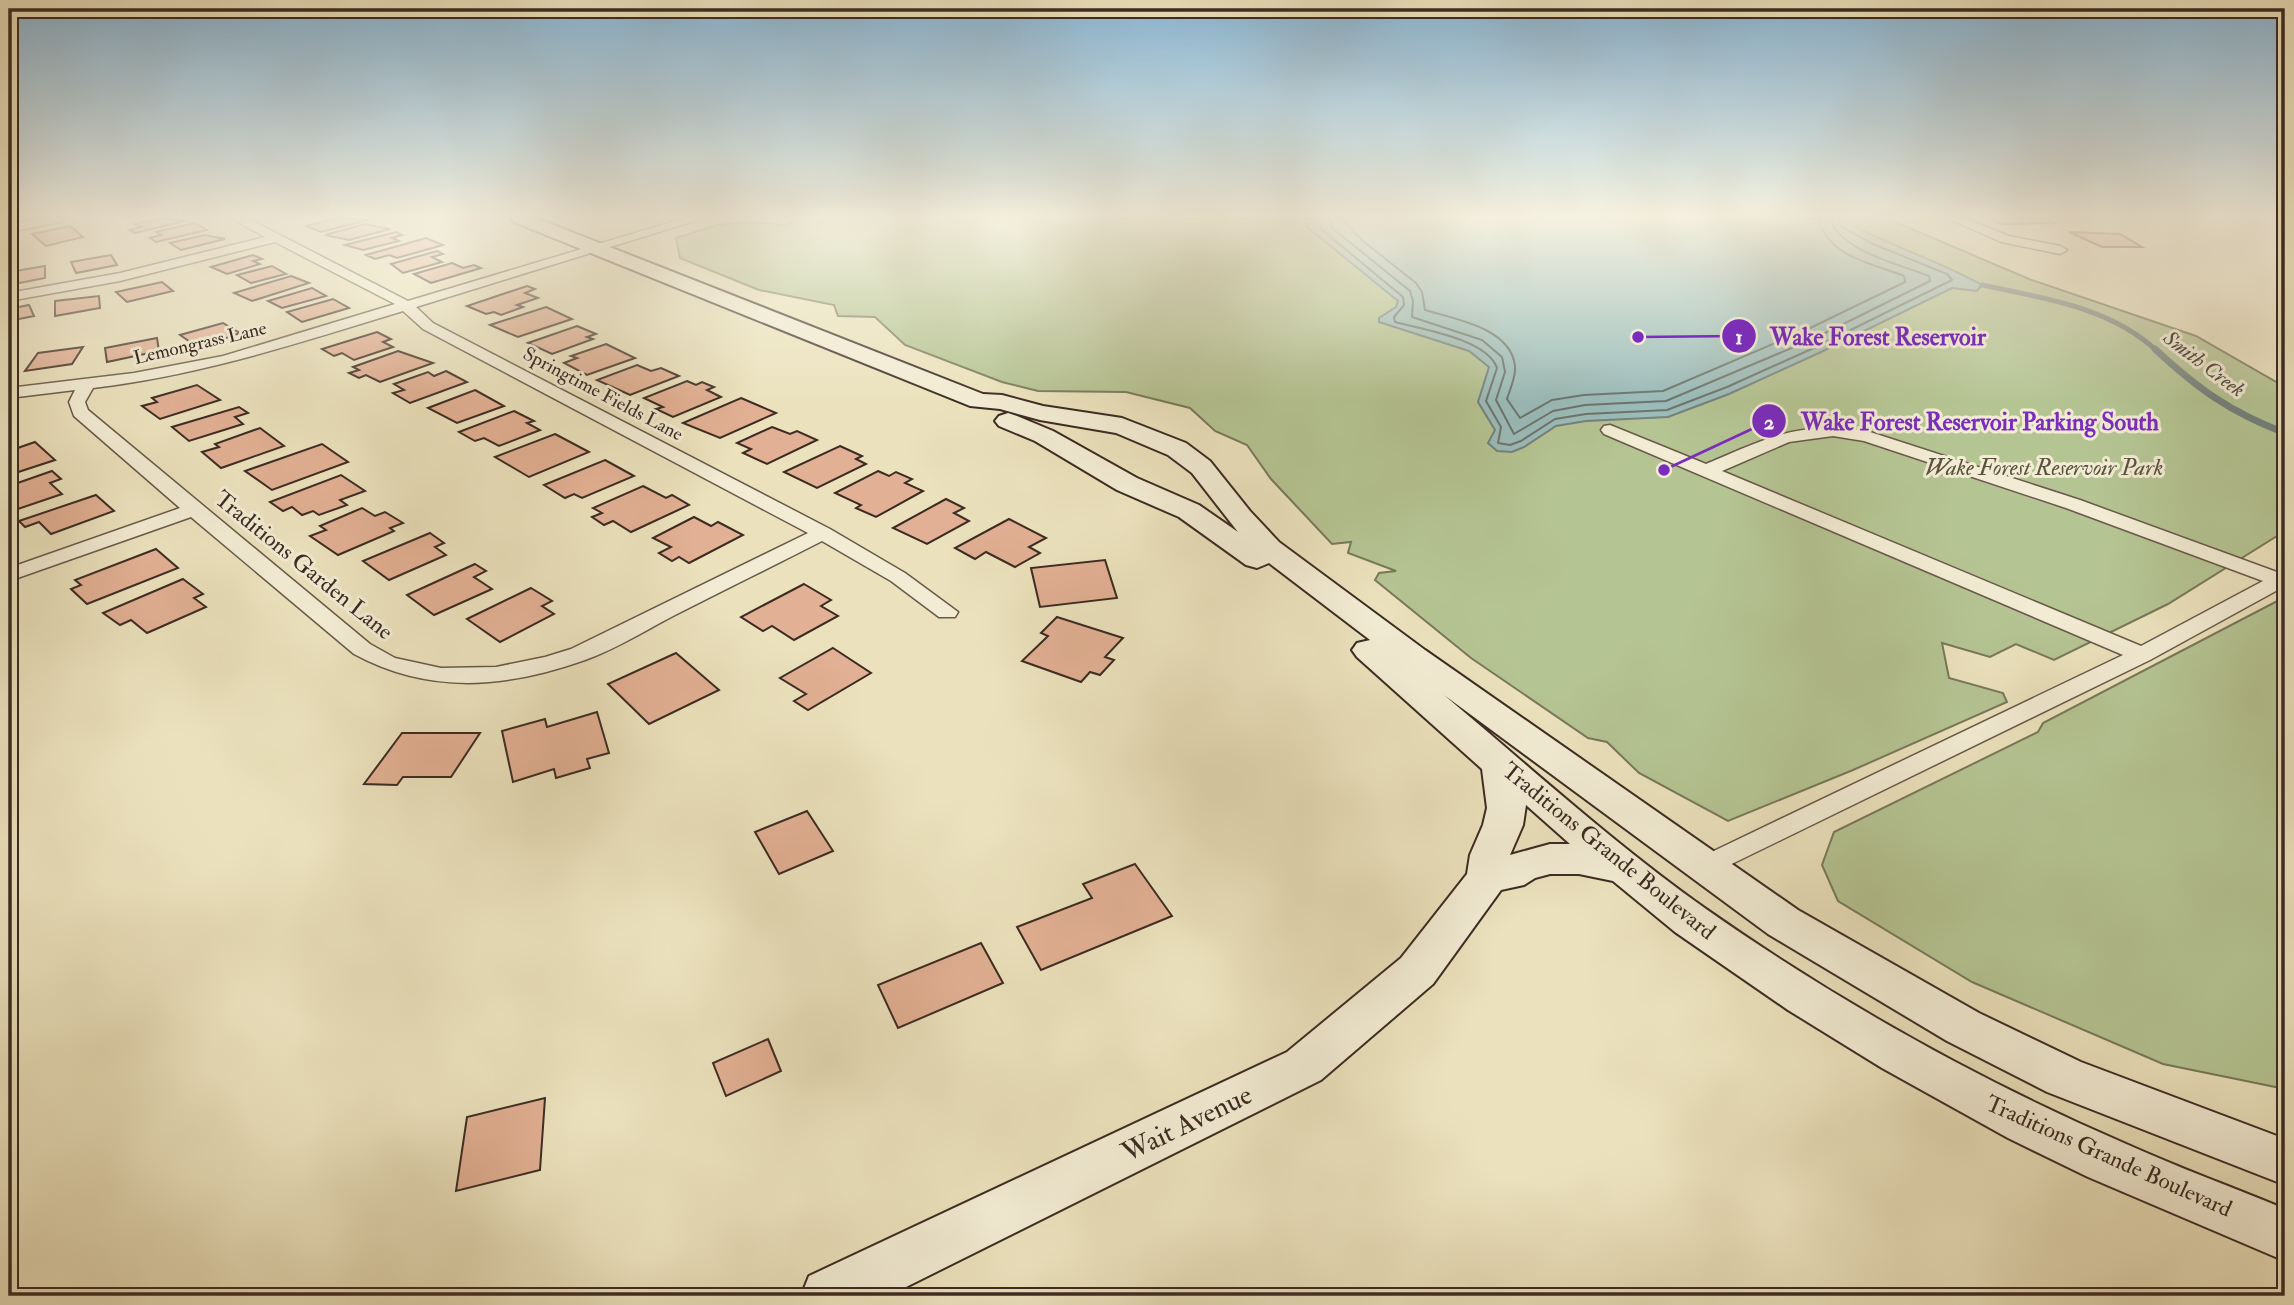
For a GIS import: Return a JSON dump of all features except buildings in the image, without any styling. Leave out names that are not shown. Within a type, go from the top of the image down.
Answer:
[{"type":"main road","name":"Traditions Grande Boulevard","points":[[673,279],[979,401],[1002,402],[1040,413],[1122,426],[1160,440],[1201,467],[1240,517],[1269,548],[1413,657],[1783,922],[2009,1051],[2108,1096],[2285,1162]]},
{"type":"main road","name":"Traditions Grande Boulevard","points":[[979,401],[984,411],[1044,436],[1094,466],[1211,524],[1355,638],[1623,868],[1744,958],[1899,1054],[2026,1122],[2106,1160],[2285,1235]]},
{"type":"main road","points":[[1094,466],[1113,452],[1160,440]]},
{"type":"main road","points":[[1498,761],[1506,789],[1506,812],[1499,834],[1486,857],[1488,877],[1510,874],[1522,866],[1550,859],[1579,859],[1623,868]]},
{"type":"main road","name":"Wait Avenue","points":[[830,1296],[1304,1066],[1417,971],[1488,877]]},
{"type":"street","points":[[9,297],[109,279]]},
{"type":"street","name":"Springtime Fields Lane","points":[[354,279],[405,306],[428,326],[823,533],[898,577],[947,612]]},
{"type":"street","name":"Lemongrass Lane","points":[[9,393],[172,372],[226,360],[494,279]]},
{"type":"street","name":"Traditions Garden Lane","points":[[86,385],[77,402],[80,411],[193,510],[362,649],[396,667],[443,676],[517,671],[579,654],[823,533]]},
{"type":"street","points":[[1610,429],[2143,655]]},
{"type":"street","points":[[1705,867],[2143,655],[2280,580],[2073,504],[1867,436],[1833,431],[1785,438],[1706,471]]},
{"type":"street","points":[[9,575],[193,510]]},
{"type":"green space","name":"Wake Forest Reservoir Park","points":[[732,279],[2029,279],[2196,336],[2285,387],[2285,531],[2168,604],[2054,660],[2016,644],[1990,657],[1942,643],[1949,678],[2003,693],[2007,702],[1853,770],[1728,821],[1639,773],[1607,742],[1588,738],[1471,658],[1375,580],[1379,573],[1396,571],[1348,553],[1351,542],[1332,544],[1271,479],[1247,445],[1215,431],[1190,408],[1126,392],[1038,391],[1002,382],[905,345],[875,317],[838,316],[834,305],[759,290]]},
{"type":"green space","points":[[2285,597],[2285,1089],[2163,1064],[1972,982],[1838,901],[1822,865],[1834,832],[2038,732],[2043,723]]},
{"type":"water","points":[[1371,279],[1970,279],[1982,285],[1977,291],[1952,288],[1729,394],[1668,417],[1586,421],[1556,426],[1512,452],[1497,451],[1488,443],[1495,430],[1478,402],[1489,367],[1469,351],[1379,322],[1379,318],[1396,307],[1398,301]]},
{"type":"waterway","name":"Smith Creek","points":[[1982,285],[2052,300],[2097,314],[2138,336],[2157,351]]},
{"type":"waterway","name":"Smith Creek","points":[[2155,349],[2186,376],[2231,408],[2285,433]]},
{"type":"place","name":"Wake Forest Reservoir","points":[[1638,337]]},
{"type":"place","name":"Wake Forest Reservoir Parking South","points":[[1664,470]]}]
